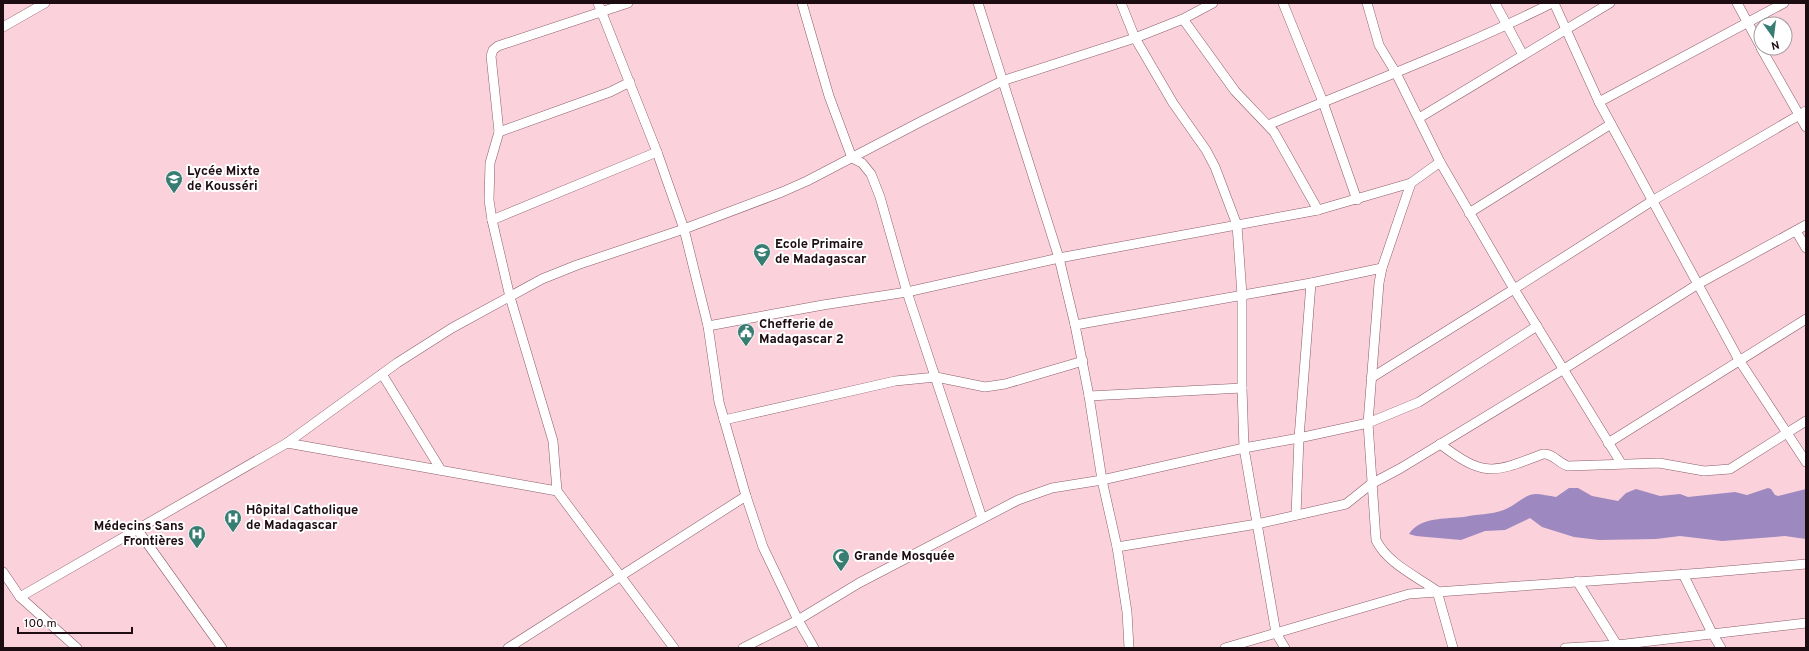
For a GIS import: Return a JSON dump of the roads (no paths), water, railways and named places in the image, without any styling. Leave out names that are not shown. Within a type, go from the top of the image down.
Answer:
[{"type":"street","points":[[3,27],[36,6],[45,3]]},
{"type":"street","points":[[628,3],[601,7],[498,46],[493,50],[490,56],[499,132],[490,163],[489,200],[492,220],[510,297],[553,441],[557,491],[674,648]]},
{"type":"street","points":[[802,3],[829,96],[852,158],[862,163],[871,174],[880,197],[907,292],[982,518]]},
{"type":"street","points":[[978,3],[1059,258],[1075,325],[1083,361],[1102,480],[1117,547],[1127,612],[1129,648]]},
{"type":"street","points":[[1121,3],[1135,38],[1173,103],[1206,150],[1215,167],[1238,225],[1242,295],[1242,388],[1244,448],[1276,633],[1285,648]]},
{"type":"street","points":[[20,597],[287,443],[382,374],[452,328],[542,279],[577,265],[684,229],[782,192],[807,181],[1002,81],[1135,38],[1183,19],[1213,3]]},
{"type":"street","points":[[1283,3],[1323,102],[1357,200]]},
{"type":"street","points":[[1367,3],[1378,45],[1396,73],[1440,162],[1514,289],[1621,463]]},
{"type":"street","points":[[1495,3],[1523,55]]},
{"type":"street","points":[[1268,125],[1396,73],[1508,25],[1553,3],[1599,102],[1739,360],[1788,432],[1806,462]]},
{"type":"street","points":[[1419,118],[1610,3]]},
{"type":"street","points":[[1737,3],[1753,33]]},
{"type":"street","points":[[1599,102],[1784,3]]},
{"type":"street","points":[[601,7],[657,152],[684,229],[708,326],[719,402],[746,496],[763,548],[798,620],[814,648]]},
{"type":"street","points":[[1183,19],[1235,91],[1274,132],[1318,210]]},
{"type":"street","points":[[1766,56],[1802,113],[1806,127]]},
{"type":"street","points":[[499,132],[610,92],[630,82]]},
{"type":"street","points":[[1371,378],[1514,289],[1652,200],[1802,113]]},
{"type":"street","points":[[1469,213],[1611,124]]},
{"type":"street","points":[[492,220],[657,152]]},
{"type":"street","points":[[708,326],[907,292],[1059,258],[1318,210],[1357,200],[1411,183],[1440,162]]},
{"type":"street","points":[[1411,183],[1382,268],[1379,282],[1368,423],[1376,540],[1392,560],[1437,591],[1453,648]]},
{"type":"street","points":[[1117,547],[1257,524],[1346,504],[1371,484],[1564,369],[1698,284],[1806,225]]},
{"type":"street","points":[[1796,231],[1806,248]]},
{"type":"street","points":[[1075,325],[1311,283],[1382,268]]},
{"type":"street","points":[[1296,515],[1299,438],[1311,283]]},
{"type":"street","points":[[1608,442],[1806,319]]},
{"type":"street","points":[[743,648],[798,620],[859,583],[1018,500],[1052,488],[1102,480],[1244,448],[1368,423],[1419,402],[1537,326]]},
{"type":"street","points":[[724,420],[895,381],[936,377],[985,387],[1005,384],[1083,361]]},
{"type":"street","points":[[382,374],[441,470]]},
{"type":"street","points":[[1089,396],[1242,388]]},
{"type":"street","points":[[1440,444],[1460,459],[1488,470],[1498,470],[1548,453],[1562,464],[1568,466],[1621,463],[1659,463],[1704,471],[1730,469],[1806,421]]},
{"type":"street","points":[[287,443],[557,491]]},
{"type":"street","points":[[508,648],[746,496]]},
{"type":"street","points":[[137,529],[222,648]]},
{"type":"street","points":[[1225,648],[1409,594],[1806,564]]},
{"type":"street","points":[[3,572],[20,597],[77,648]]},
{"type":"street","points":[[1683,574],[1721,648]]},
{"type":"street","points":[[1577,581],[1617,645]]},
{"type":"street","points":[[1565,648],[1617,645],[1806,623]]},
{"type":"place","name":"Lycée Mixte de Kousséri","points":[[174,194]]},
{"type":"place","name":"Ecole Primaire de Madagascar","points":[[762,267]]},
{"type":"place","name":"Chefferie de Madagascar 2","points":[[746,347]]},
{"type":"place","name":"Hôpital Catholique de Madagascar","points":[[233,533]]},
{"type":"place","name":"Médecins Sans Frontières","points":[[197,549]]},
{"type":"place","name":"Grande Mosquée","points":[[841,572]]}]
